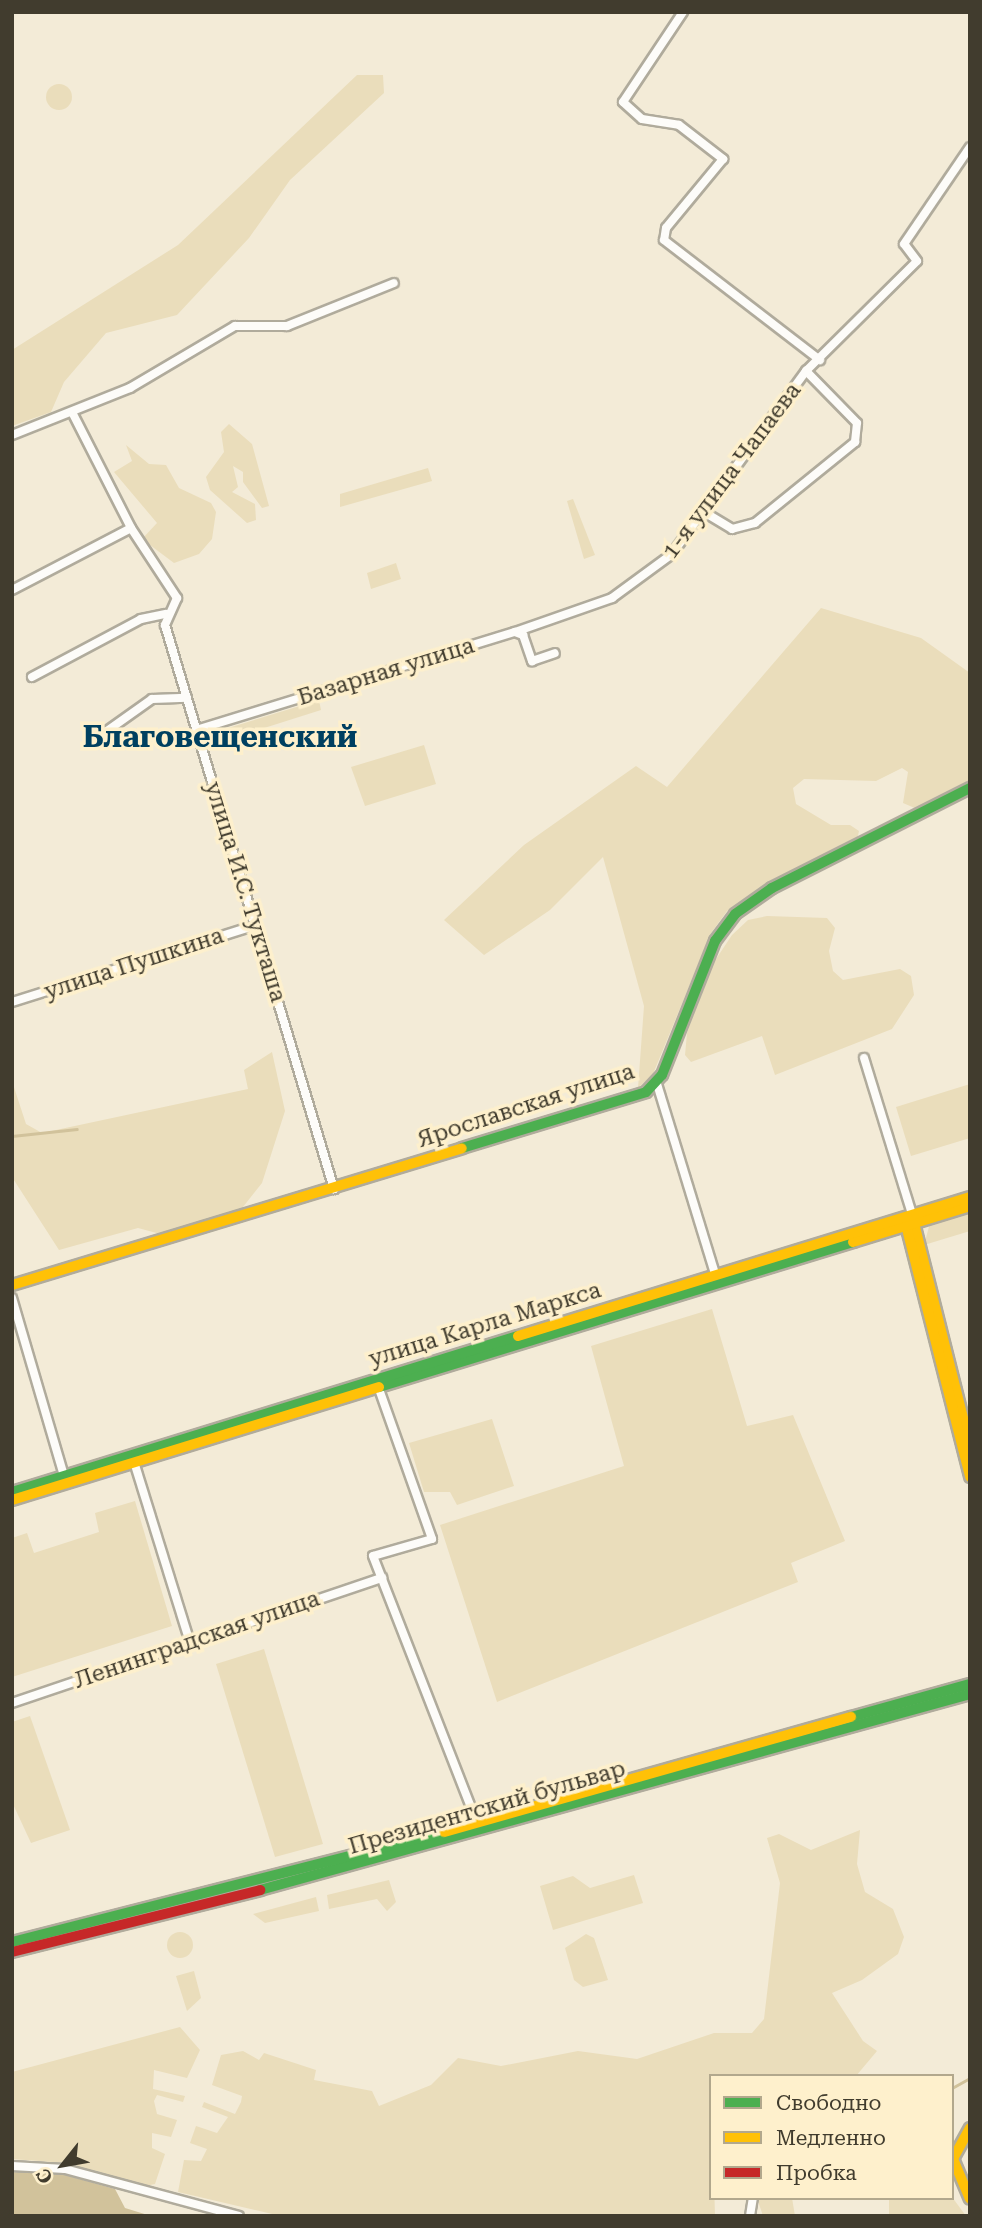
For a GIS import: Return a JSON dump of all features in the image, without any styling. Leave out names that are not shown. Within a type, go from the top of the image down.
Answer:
[{"type":"main road","name":"Ярославская улица","points":[[12,1285],[636,1097],[657,1084],[715,941],[735,914],[772,888],[970,788]]},
{"type":"main road","name":"улица Карла Маркса","points":[[911,1220],[970,1197]]},
{"type":"main road","name":"улица Карла Маркса","points":[[12,1500],[135,1465],[377,1385],[717,1279],[911,1220],[970,1206]]},
{"type":"main road","points":[[911,1220],[970,1446]]},
{"type":"main road","points":[[911,1220],[970,1477]]},
{"type":"main road","name":"улица Карла Маркса","points":[[12,1492],[377,1385]]},
{"type":"main road","name":"Президентский бульвар","points":[[522,1815],[970,1684]]},
{"type":"main road","name":"Президентский бульвар","points":[[13,1947],[385,1854],[970,1694]]},
{"type":"main road","points":[[954,2157],[970,2128]]},
{"type":"main road","points":[[954,2161],[970,2199]]},
{"type":"street","points":[[683,12],[622,103],[642,119],[679,125],[723,159],[666,228],[664,240],[820,360]]},
{"type":"street","name":"1-я улица Чапаева","points":[[495,638],[631,587],[667,560],[807,371],[917,261],[904,244],[970,147]]},
{"type":"street","points":[[12,435],[73,414],[245,323],[287,326],[394,283]]},
{"type":"street","points":[[704,512],[732,529],[755,523],[855,442],[857,424],[807,371]]},
{"type":"street","points":[[32,677],[141,619],[165,614],[177,598],[131,528],[73,414]]},
{"type":"street","points":[[12,590],[131,528]]},
{"type":"street","name":"улица И.С. Тукташа","points":[[165,614],[196,730],[334,1189]]},
{"type":"street","points":[[515,632],[523,635],[532,661],[555,653]]},
{"type":"street","name":"Базарная улица","points":[[196,730],[495,638]]},
{"type":"street","points":[[90,743],[152,699],[187,698]]},
{"type":"street","name":"улица Пушкина","points":[[12,1002],[256,925]]},
{"type":"street","points":[[864,1058],[911,1220]]},
{"type":"street","points":[[657,1084],[717,1279]]},
{"type":"street","points":[[12,1298],[64,1476]]},
{"type":"street","points":[[377,1385],[432,1539],[373,1556],[478,1827]]},
{"type":"street","points":[[135,1465],[189,1639]]},
{"type":"street","name":"Ленинградская улица","points":[[12,1703],[189,1639],[382,1578]]},
{"type":"street","points":[[12,2166],[65,2169],[239,2216]]},
{"type":"shaded area","points":[[357,75],[383,75],[384,93],[290,180],[249,238],[177,315],[106,333],[64,382],[51,412],[12,426],[12,350],[178,245]]},
{"type":"shaded area","points":[[59,84],[68,88],[72,97],[68,106],[59,110],[50,106],[46,97],[50,88]]},
{"type":"shaded area","points":[[229,424],[252,444],[269,506],[262,508],[243,482],[243,472],[233,466],[238,487],[232,492],[255,504],[256,520],[247,523],[210,490],[206,477],[224,452],[221,432]]},
{"type":"shaded area","points":[[126,445],[149,464],[166,465],[179,488],[211,503],[216,512],[212,539],[199,554],[174,563],[142,539],[157,523],[114,472],[132,461]]},
{"type":"shaded area","points":[[428,468],[432,481],[340,507],[340,494]]},
{"type":"shaded area","points":[[573,499],[595,555],[584,559],[567,501]]},
{"type":"shaded area","points":[[396,563],[401,579],[371,589],[367,573]]},
{"type":"shaded area","points":[[821,608],[921,638],[970,673],[970,781],[917,809],[903,803],[908,772],[902,768],[876,781],[804,779],[793,788],[796,804],[831,825],[850,825],[859,831],[857,840],[727,911],[711,933],[653,1074],[638,1088],[644,1006],[603,857],[550,910],[484,955],[444,920],[524,845],[636,766],[667,787]]},
{"type":"shaded area","points":[[319,700],[321,710],[217,743],[212,738],[215,732]]},
{"type":"shaded area","points":[[424,745],[436,784],[365,806],[351,767]]},
{"type":"shaded area","points":[[767,916],[827,918],[835,928],[829,951],[833,971],[843,980],[900,969],[911,976],[914,995],[892,1029],[775,1075],[762,1036],[691,1062],[685,1055],[687,1033],[710,968],[732,935],[748,920]]},
{"type":"shaded area","points":[[272,1052],[285,1111],[262,1183],[239,1212],[164,1235],[138,1228],[59,1250],[12,1177],[12,1081],[26,1124],[42,1133],[248,1089],[244,1070]]},
{"type":"shaded area","points":[[970,1084],[970,1138],[911,1156],[896,1107]]},
{"type":"shaded area","points":[[970,1211],[970,1231],[924,1245],[930,1223]]},
{"type":"shaded area","points":[[712,1309],[747,1426],[793,1415],[845,1541],[791,1563],[798,1582],[497,1702],[440,1525],[624,1466],[591,1346]]},
{"type":"shaded area","points":[[492,1419],[514,1486],[457,1505],[450,1492],[424,1492],[409,1443]]},
{"type":"shaded area","points":[[135,1501],[172,1626],[12,1677],[12,1538],[27,1533],[34,1553],[99,1532],[95,1513]]},
{"type":"shaded area","points":[[264,1649],[323,1844],[275,1857],[216,1664]]},
{"type":"shaded area","points":[[30,1716],[70,1830],[31,1843],[12,1802],[12,1722]]},
{"type":"shaded area","points":[[860,1830],[857,1864],[865,1892],[893,1909],[904,1937],[898,1954],[862,1980],[832,1993],[863,2041],[877,2051],[858,2074],[709,2074],[709,2200],[715,2200],[715,2216],[281,2216],[178,2192],[184,2160],[201,2161],[207,2149],[190,2143],[196,2126],[217,2133],[228,2117],[202,2107],[204,2102],[235,2114],[241,2102],[242,2096],[212,2085],[221,2055],[243,2051],[259,2060],[264,2053],[316,2070],[314,2080],[372,2091],[379,2106],[431,2085],[458,2058],[501,2066],[578,2051],[637,2059],[714,2033],[752,2033],[764,2019],[780,1883],[767,1838],[779,1834],[811,1850]]},
{"type":"shaded area","points":[[634,1875],[643,1903],[553,1930],[540,1886],[573,1876],[590,1888]]},
{"type":"shaded area","points":[[389,1880],[396,1902],[387,1911],[377,1899],[329,1909],[327,1895]]},
{"type":"shaded area","points":[[316,1897],[319,1911],[265,1923],[253,1914]]},
{"type":"shaded area","points":[[180,1932],[189,1936],[193,1945],[189,1954],[180,1958],[171,1954],[167,1945],[171,1936]]},
{"type":"shaded area","points":[[586,1934],[594,1938],[608,1980],[583,1987],[574,1980],[565,1948]]},
{"type":"shaded area","points":[[194,1971],[201,1998],[187,2011],[176,1976]]},
{"type":"shaded area","points":[[180,2027],[200,2050],[187,2078],[154,2070],[153,2089],[185,2096],[183,2102],[157,2095],[154,2101],[157,2114],[177,2120],[171,2137],[152,2133],[152,2148],[165,2154],[155,2184],[145,2186],[66,2163],[12,2159],[12,2072]]},
{"type":"shaded area","points":[[12,2172],[65,2175],[115,2189],[125,2208],[151,2216],[12,2216]]},
{"type":"shaded area","points":[[758,2200],[792,2200],[795,2216],[763,2216]]},
{"type":"shaded area","points":[[889,2200],[954,2200],[966,2216],[889,2216]]},
{"type":"waterway","points":[[12,1136],[77,1129]]},
{"type":"waterway","points":[[954,2087],[970,2078]]},
{"type":"traffic: fast","points":[[462,1148],[646,1092],[662,1075],[715,941],[735,914],[772,888],[970,788]]},
{"type":"traffic: fast","points":[[379,1387],[853,1242]]},
{"type":"traffic: fast","points":[[12,1492],[518,1336]]},
{"type":"traffic: fast","points":[[851,1717],[970,1684]]},
{"type":"traffic: fast","points":[[260,1890],[970,1694]]},
{"type":"traffic: fast","points":[[12,1942],[444,1832]]},
{"type":"traffic: slow","points":[[12,1285],[462,1148]]},
{"type":"traffic: slow","points":[[518,1336],[970,1197]]},
{"type":"traffic: slow","points":[[853,1242],[970,1206]]},
{"type":"traffic: slow","points":[[914,1223],[970,1446]]},
{"type":"traffic: slow","points":[[906,1225],[970,1477]]},
{"type":"traffic: slow","points":[[12,1500],[379,1387]]},
{"type":"traffic: slow","points":[[444,1832],[851,1717]]},
{"type":"traffic: slow","points":[[954,2157],[970,2128]]},
{"type":"traffic: slow","points":[[954,2161],[970,2199]]},
{"type":"traffic: jam","points":[[12,1952],[260,1890]]},
{"type":"district","name":"Благовещенский","points":[[220,737]]}]
